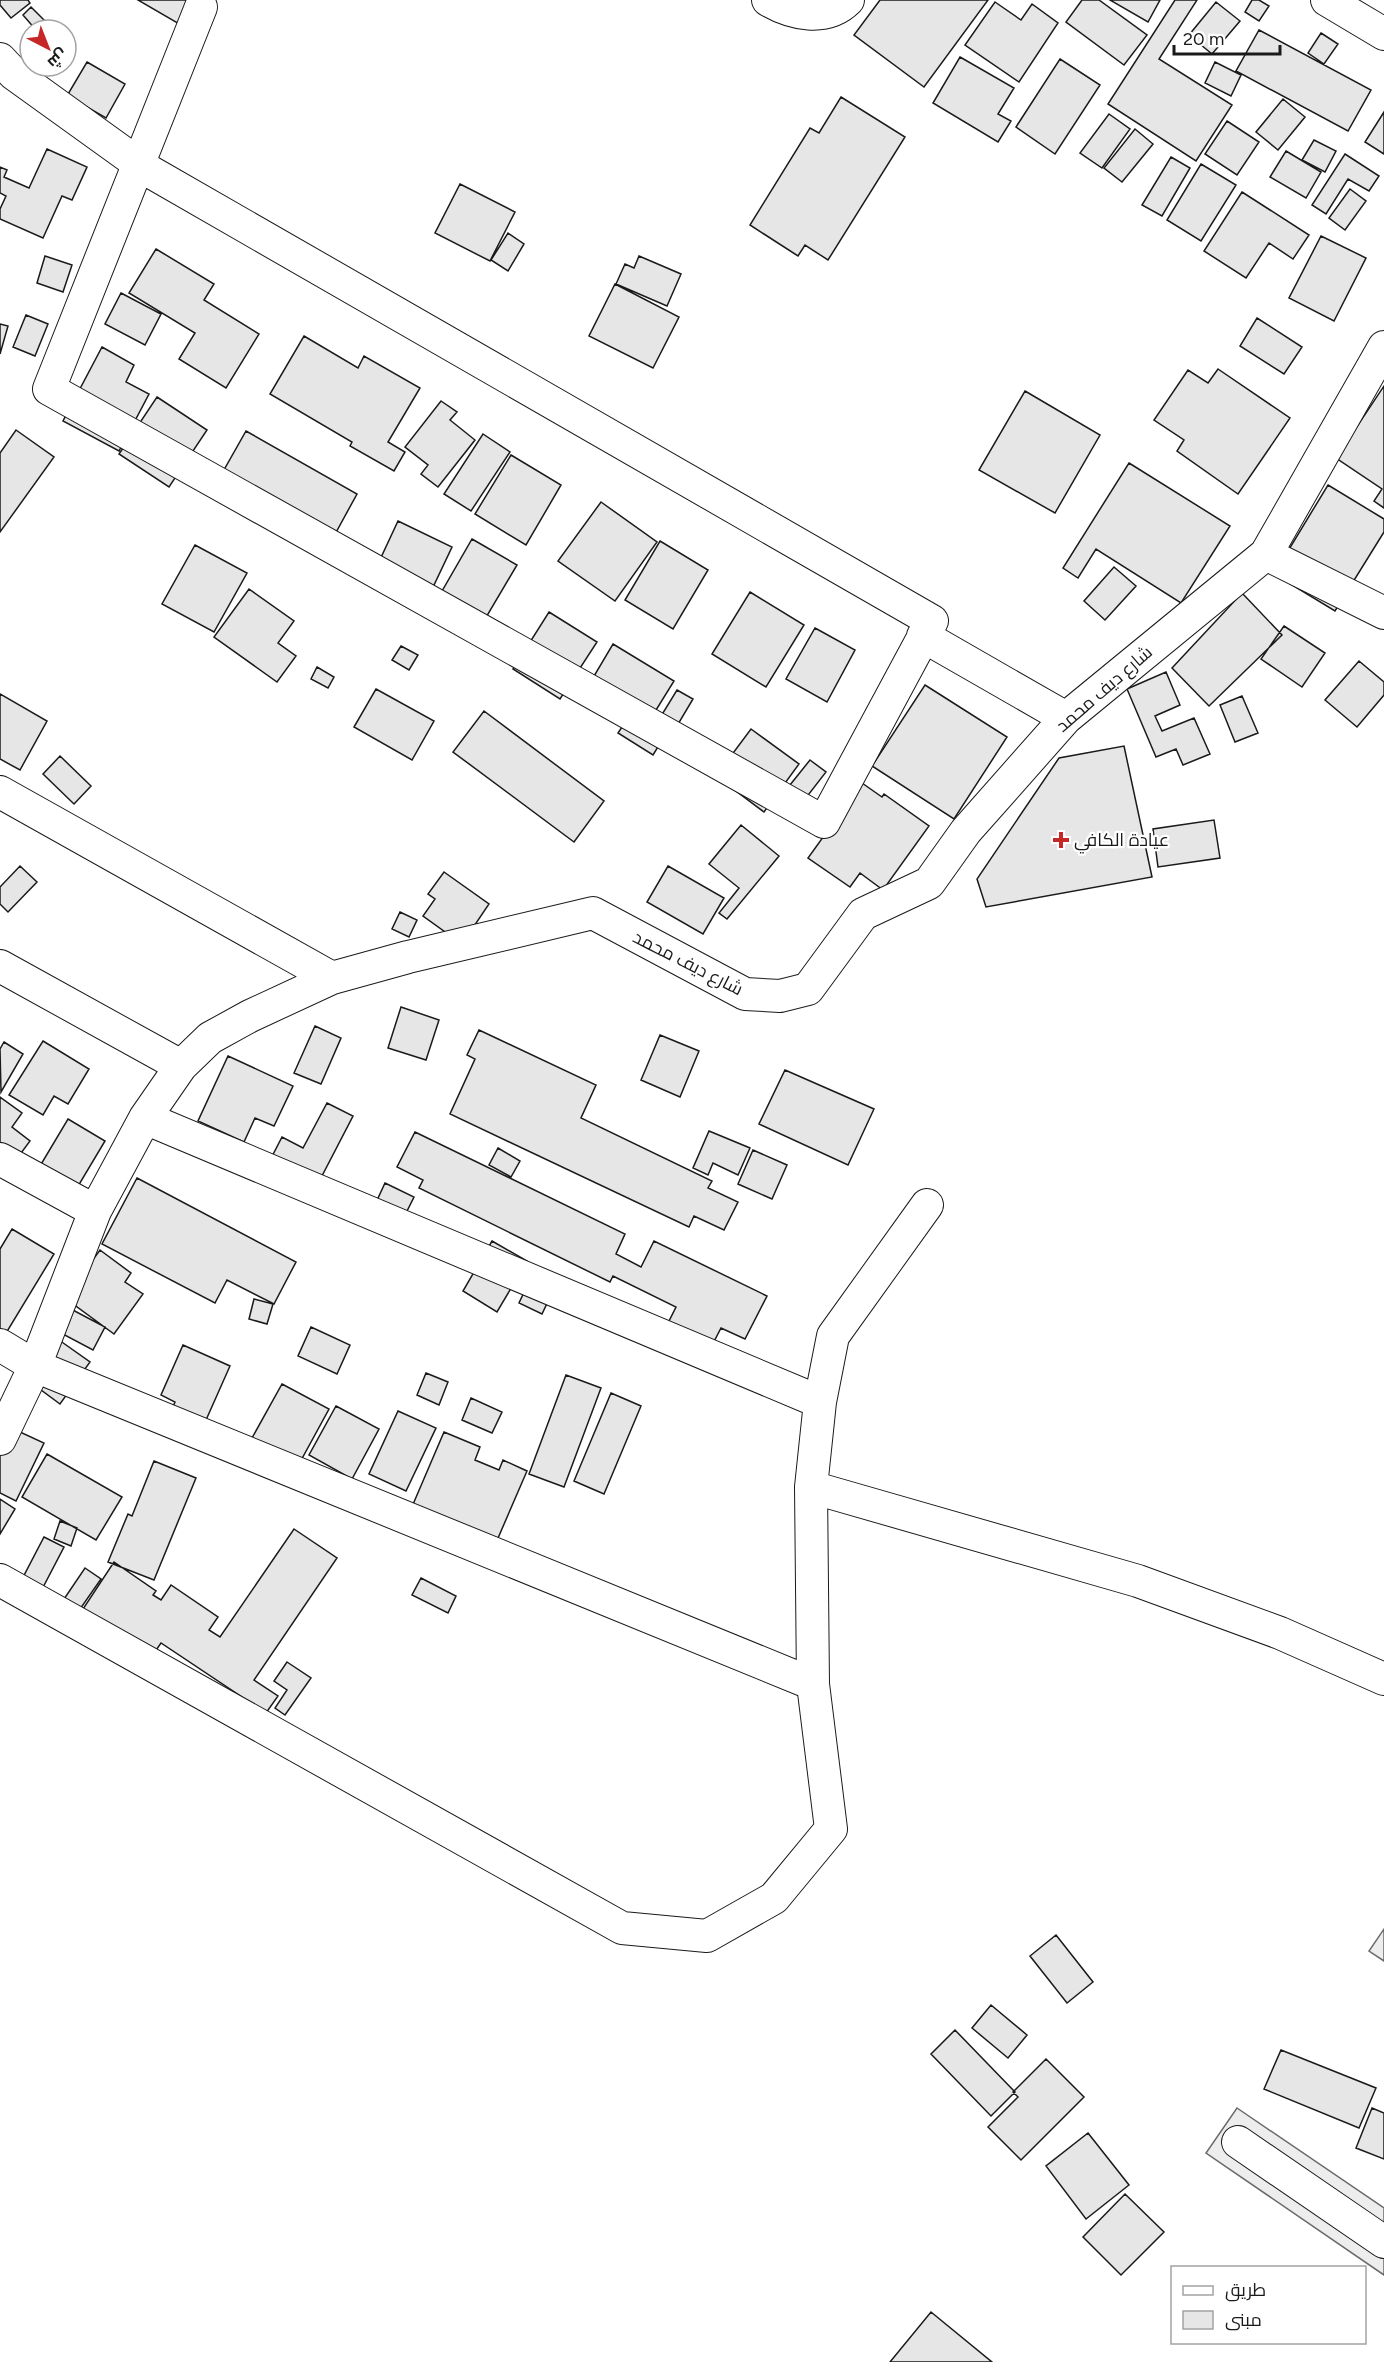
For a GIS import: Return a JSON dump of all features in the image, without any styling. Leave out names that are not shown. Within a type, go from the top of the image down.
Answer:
[{"type":"street","points":[[768,0],[784,10],[813,15],[839,9],[848,0]]},
{"type":"street","points":[[1327,0],[1384,34]]},
{"type":"street","points":[[0,59],[14,74],[139,164],[932,621],[824,822],[50,389],[139,164],[201,7]]},
{"type":"street","points":[[1384,347],[1266,554],[1384,613]]},
{"type":"street","name":"شارع ديف محمد","points":[[0,1439],[35,1366],[95,1211],[145,1118],[181,1066],[210,1038],[250,1016],[332,978],[408,957],[593,913],[745,994],[780,996],[808,989],[863,914],[929,883],[966,831],[1066,718],[1266,554]]},
{"type":"street","points":[[923,636],[1066,718]]},
{"type":"street","points":[[0,792],[332,978]]},
{"type":"street","points":[[0,966],[181,1066]]},
{"type":"street","points":[[145,1118],[820,1402]]},
{"type":"street","points":[[0,1159],[95,1211]]},
{"type":"street","points":[[0,1580],[622,1928],[706,1936],[774,1898],[831,1828],[813,1684],[811,1487],[820,1402],[833,1336],[927,1205]]},
{"type":"street","points":[[0,1345],[35,1366],[813,1684]]},
{"type":"street","points":[[811,1487],[933,1520],[1138,1581],[1280,1633],[1384,1679]]},
{"type":"street","points":[[1238,2142],[1384,2242]]},
{"type":"shaded area","points":[[1384,1929],[1384,1961],[1369,1951]]},
{"type":"shaded area","points":[[1237,2108],[1384,2208],[1384,2275],[1206,2153]]},
{"type":"building","points":[[0,0],[28,0],[30,3],[11,18],[0,5]]},
{"type":"building","points":[[138,0],[197,0],[186,28]]},
{"type":"building","points":[[880,0],[988,0],[924,87],[854,35]]},
{"type":"building","points":[[1082,0],[1099,0],[1147,35],[1124,65],[1066,22]]},
{"type":"building","points":[[1110,0],[1160,0],[1148,22]]},
{"type":"building","points":[[1175,0],[1197,0],[1159,59],[1232,105],[1196,161],[1108,104]]},
{"type":"building","points":[[1252,0],[1259,0],[1269,6],[1259,21],[1245,12]]},
{"type":"building","points":[[995,2],[1021,20],[1032,4],[1058,23],[1019,82],[965,45]]},
{"type":"building","points":[[1216,2],[1240,21],[1212,54],[1189,35]]},
{"type":"building","points":[[31,7],[42,18],[26,18],[23,15]]},
{"type":"building","points":[[1259,30],[1371,90],[1348,131],[1236,71]]},
{"type":"building","points":[[1321,33],[1338,44],[1324,64],[1308,53]]},
{"type":"building","points":[[960,57],[1014,88],[998,114],[1011,121],[998,142],[933,103]]},
{"type":"building","points":[[1060,59],[1100,85],[1055,154],[1016,127]]},
{"type":"building","points":[[87,62],[125,84],[106,118],[87,107],[58,111]]},
{"type":"building","points":[[1215,62],[1241,75],[1231,96],[1205,83]]},
{"type":"building","points":[[841,97],[905,137],[828,260],[805,245],[798,256],[750,225],[810,128],[819,133]]},
{"type":"building","points":[[1283,99],[1305,117],[1278,150],[1256,132]]},
{"type":"building","points":[[1384,112],[1384,154],[1365,142]]},
{"type":"building","points":[[1109,114],[1130,129],[1102,168],[1080,153]]},
{"type":"building","points":[[1227,121],[1259,142],[1237,175],[1205,154]]},
{"type":"building","points":[[1135,129],[1153,144],[1122,182],[1104,168]]},
{"type":"building","points":[[1314,140],[1336,151],[1325,172],[1302,160]]},
{"type":"building","points":[[47,149],[87,167],[72,200],[62,196],[43,238],[0,219],[0,209],[6,196],[0,193],[0,167],[7,170],[4,177],[29,188]]},
{"type":"building","points":[[1286,151],[1321,172],[1306,198],[1270,177]]},
{"type":"building","points":[[1345,154],[1379,176],[1369,191],[1348,179],[1326,214],[1312,205]]},
{"type":"building","points":[[1171,157],[1190,168],[1162,216],[1142,205]]},
{"type":"building","points":[[1201,164],[1236,185],[1201,241],[1167,220]]},
{"type":"building","points":[[460,184],[515,212],[490,261],[435,233]]},
{"type":"building","points":[[1350,189],[1366,201],[1345,230],[1329,218]]},
{"type":"building","points":[[1242,192],[1309,235],[1293,259],[1269,243],[1246,278],[1204,251]]},
{"type":"building","points":[[508,233],[524,244],[508,271],[491,260]]},
{"type":"building","points":[[1321,236],[1366,258],[1334,321],[1289,298]]},
{"type":"building","points":[[156,249],[214,284],[204,300],[259,334],[226,388],[179,359],[195,333],[129,293]]},
{"type":"building","points":[[45,256],[72,265],[63,292],[37,283]]},
{"type":"building","points":[[639,256],[681,274],[667,306],[616,284],[625,264],[634,268]]},
{"type":"building","points":[[615,284],[679,317],[653,368],[589,336]]},
{"type":"building","points":[[121,293],[161,314],[145,345],[105,324]]},
{"type":"building","points":[[26,315],[48,324],[35,356],[13,347]]},
{"type":"building","points":[[1257,318],[1302,347],[1284,374],[1240,346]]},
{"type":"building","points":[[0,324],[8,326],[0,354]]},
{"type":"building","points":[[304,336],[358,368],[364,356],[420,388],[388,442],[405,452],[394,471],[350,446],[352,442],[270,394]]},
{"type":"building","points":[[102,347],[134,365],[126,382],[149,394],[119,451],[63,421]]},
{"type":"building","points":[[1218,369],[1290,418],[1238,494],[1177,451],[1184,440],[1154,420],[1188,370],[1208,383]]},
{"type":"building","points":[[1384,386],[1384,508],[1374,501],[1382,489],[1336,458]]},
{"type":"building","points":[[1025,391],[1100,435],[1055,513],[979,470]]},
{"type":"building","points":[[157,397],[207,430],[169,487],[119,454]]},
{"type":"building","points":[[441,401],[457,412],[450,420],[475,440],[438,487],[421,474],[428,465],[405,447]]},
{"type":"building","points":[[16,430],[54,457],[0,532],[0,453]]},
{"type":"building","points":[[246,431],[357,494],[328,547],[216,484]]},
{"type":"building","points":[[483,434],[510,452],[471,511],[444,494]]},
{"type":"building","points":[[511,455],[561,485],[526,545],[475,514]]},
{"type":"building","points":[[1129,463],[1230,526],[1181,603],[1096,549],[1078,578],[1063,568]]},
{"type":"building","points":[[1328,485],[1384,519],[1384,532],[1335,611],[1274,574]]},
{"type":"building","points":[[601,502],[657,542],[615,601],[558,561]]},
{"type":"building","points":[[398,521],[452,547],[425,604],[371,579]]},
{"type":"building","points":[[472,539],[517,565],[478,631],[434,605]]},
{"type":"building","points":[[660,541],[708,570],[673,629],[625,600]]},
{"type":"building","points":[[195,545],[247,573],[214,632],[162,604]]},
{"type":"building","points":[[1114,567],[1136,586],[1105,620],[1084,601]]},
{"type":"building","points":[[249,589],[294,621],[278,643],[296,656],[277,682],[214,637]]},
{"type":"building","points":[[750,592],[804,625],[766,687],[712,654]]},
{"type":"building","points":[[1242,593],[1282,635],[1209,706],[1172,668]]},
{"type":"building","points":[[549,612],[597,642],[560,699],[513,669]]},
{"type":"building","points":[[1284,626],[1325,653],[1302,687],[1261,659]]},
{"type":"building","points":[[815,628],[855,650],[827,702],[786,679]]},
{"type":"building","points":[[613,644],[674,681],[648,723],[666,734],[653,755],[618,733],[624,724],[581,698]]},
{"type":"building","points":[[401,646],[418,655],[409,670],[392,660]]},
{"type":"building","points":[[1359,661],[1384,682],[1384,695],[1357,727],[1325,700]]},
{"type":"building","points":[[317,667],[334,677],[328,688],[311,679]]},
{"type":"building","points":[[1166,672],[1180,705],[1155,716],[1162,731],[1194,718],[1210,754],[1183,765],[1176,749],[1156,757],[1127,689]]},
{"type":"building","points":[[925,685],[1007,737],[954,819],[872,766]]},
{"type":"building","points":[[376,689],[434,721],[412,760],[354,727]]},
{"type":"building","points":[[677,690],[693,699],[674,731],[658,721]]},
{"type":"building","points":[[0,694],[47,721],[20,770],[0,759]]},
{"type":"building","points":[[1242,696],[1258,733],[1235,742],[1220,705]]},
{"type":"building","points":[[484,711],[604,801],[574,842],[453,752]]},
{"type":"building","points":[[751,729],[799,764],[764,812],[716,776]]},
{"type":"building","points":[[1124,746],[1152,877],[986,907],[977,879],[1059,758]]},
{"type":"building","points":[[60,756],[91,786],[74,804],[43,774]]},
{"type":"building","points":[[810,760],[826,772],[802,803],[786,790]]},
{"type":"building","points":[[862,783],[882,797],[884,794],[929,826],[883,890],[860,873],[850,887],[808,858]]},
{"type":"building","points":[[1214,820],[1220,858],[1158,867],[1153,829]]},
{"type":"building","points":[[741,825],[779,856],[727,919],[719,913],[739,888],[709,864]]},
{"type":"building","points":[[20,866],[37,882],[8,912],[0,904],[0,887]]},
{"type":"building","points":[[668,866],[724,898],[703,934],[647,902]]},
{"type":"building","points":[[444,872],[489,904],[462,944],[423,916],[435,899],[428,894]]},
{"type":"building","points":[[400,912],[417,920],[409,937],[392,929]]},
{"type":"building","points":[[401,1007],[439,1020],[426,1060],[388,1048]]},
{"type":"building","points":[[315,1026],[341,1038],[321,1084],[294,1073]]},
{"type":"building","points":[[479,1030],[596,1085],[581,1118],[712,1181],[708,1188],[738,1202],[724,1230],[694,1216],[689,1227],[450,1114],[475,1059],[467,1055]]},
{"type":"building","points":[[660,1035],[699,1051],[680,1097],[641,1080]]},
{"type":"building","points":[[43,1041],[89,1069],[68,1104],[54,1096],[43,1115],[9,1095]]},
{"type":"building","points":[[4,1042],[23,1054],[1,1092],[0,1049]]},
{"type":"building","points":[[228,1056],[293,1086],[274,1126],[255,1118],[244,1142],[198,1121]]},
{"type":"building","points":[[785,1070],[874,1109],[848,1165],[759,1124]]},
{"type":"building","points":[[0,1097],[22,1113],[12,1127],[30,1141],[13,1164],[0,1155]]},
{"type":"building","points":[[327,1103],[353,1116],[310,1199],[263,1174],[282,1137],[303,1148]]},
{"type":"building","points":[[68,1119],[105,1141],[74,1193],[37,1171]]},
{"type":"building","points":[[709,1131],[750,1148],[738,1175],[713,1163],[708,1175],[693,1168]]},
{"type":"building","points":[[415,1132],[625,1234],[616,1254],[641,1267],[654,1241],[767,1296],[745,1339],[721,1328],[704,1361],[660,1339],[676,1307],[613,1276],[610,1282],[419,1188],[423,1180],[397,1167]]},
{"type":"building","points":[[498,1148],[520,1161],[511,1177],[489,1165]]},
{"type":"building","points":[[753,1150],[787,1165],[772,1199],[738,1184]]},
{"type":"building","points":[[137,1178],[296,1262],[274,1304],[227,1280],[215,1303],[102,1244]]},
{"type":"building","points":[[385,1183],[414,1197],[395,1235],[367,1222]]},
{"type":"building","points":[[12,1229],[54,1254],[0,1343],[0,1249]]},
{"type":"building","points":[[492,1241],[527,1261],[497,1312],[463,1291]]},
{"type":"building","points":[[100,1250],[131,1273],[125,1282],[143,1294],[114,1334],[65,1298]]},
{"type":"building","points":[[535,1269],[558,1280],[542,1314],[519,1303]]},
{"type":"building","points":[[254,1299],[273,1304],[267,1324],[249,1319]]},
{"type":"building","points":[[69,1308],[105,1327],[93,1350],[57,1331]]},
{"type":"building","points":[[311,1327],[350,1345],[337,1374],[298,1356]]},
{"type":"building","points":[[59,1340],[90,1362],[60,1404],[29,1381]]},
{"type":"building","points":[[183,1345],[230,1366],[198,1438],[165,1424],[175,1402],[161,1395]]},
{"type":"building","points":[[426,1373],[448,1382],[439,1405],[417,1395]]},
{"type":"building","points":[[566,1375],[601,1388],[564,1487],[529,1474]]},
{"type":"building","points":[[282,1384],[329,1409],[299,1464],[252,1438]]},
{"type":"building","points":[[611,1393],[641,1406],[604,1494],[574,1481]]},
{"type":"building","points":[[471,1398],[502,1412],[492,1433],[462,1420]]},
{"type":"building","points":[[336,1406],[379,1429],[352,1479],[309,1455]]},
{"type":"building","points":[[398,1411],[436,1428],[406,1491],[369,1474]]},
{"type":"building","points":[[7,1426],[44,1443],[16,1501],[0,1493],[0,1440]]},
{"type":"building","points":[[444,1432],[480,1447],[475,1460],[499,1470],[503,1460],[527,1471],[492,1552],[408,1516]]},
{"type":"building","points":[[47,1454],[122,1497],[96,1540],[22,1497]]},
{"type":"building","points":[[154,1461],[196,1478],[154,1580],[108,1562],[128,1514],[132,1516]]},
{"type":"building","points":[[0,1499],[15,1509],[0,1534]]},
{"type":"building","points":[[60,1521],[77,1528],[71,1546],[54,1539]]},
{"type":"building","points":[[294,1529],[337,1558],[254,1680],[278,1696],[266,1713],[161,1643],[152,1656],[83,1609],[114,1562],[156,1591],[153,1595],[161,1600],[171,1585],[218,1617],[209,1630],[220,1637]]},
{"type":"building","points":[[44,1537],[64,1547],[39,1595],[19,1585]]},
{"type":"building","points":[[85,1568],[101,1579],[78,1612],[62,1602]]},
{"type":"building","points":[[421,1578],[456,1596],[448,1613],[412,1595]]},
{"type":"building","points":[[287,1662],[311,1678],[285,1715],[275,1708],[287,1690],[274,1681]]},
{"type":"building","points":[[1056,1935],[1093,1982],[1067,2003],[1030,1956]]},
{"type":"building","points":[[991,2005],[1027,2035],[1008,2058],[972,2028]]},
{"type":"building","points":[[955,2030],[1015,2092],[991,2116],[931,2054]]},
{"type":"building","points":[[1281,2050],[1376,2088],[1359,2128],[1264,2089]]},
{"type":"building","points":[[1046,2059],[1084,2097],[1021,2160],[988,2127],[1018,2097],[1013,2092]]},
{"type":"building","points":[[1372,2108],[1384,2113],[1384,2159],[1356,2148]]},
{"type":"building","points":[[1088,2133],[1129,2185],[1086,2219],[1046,2166]]},
{"type":"building","points":[[1125,2194],[1164,2232],[1121,2275],[1083,2237]]},
{"type":"building","points":[[931,2312],[992,2362],[890,2362]]},
{"type":"place","name":"عيادة الكافي","points":[[1061,840]]}]
